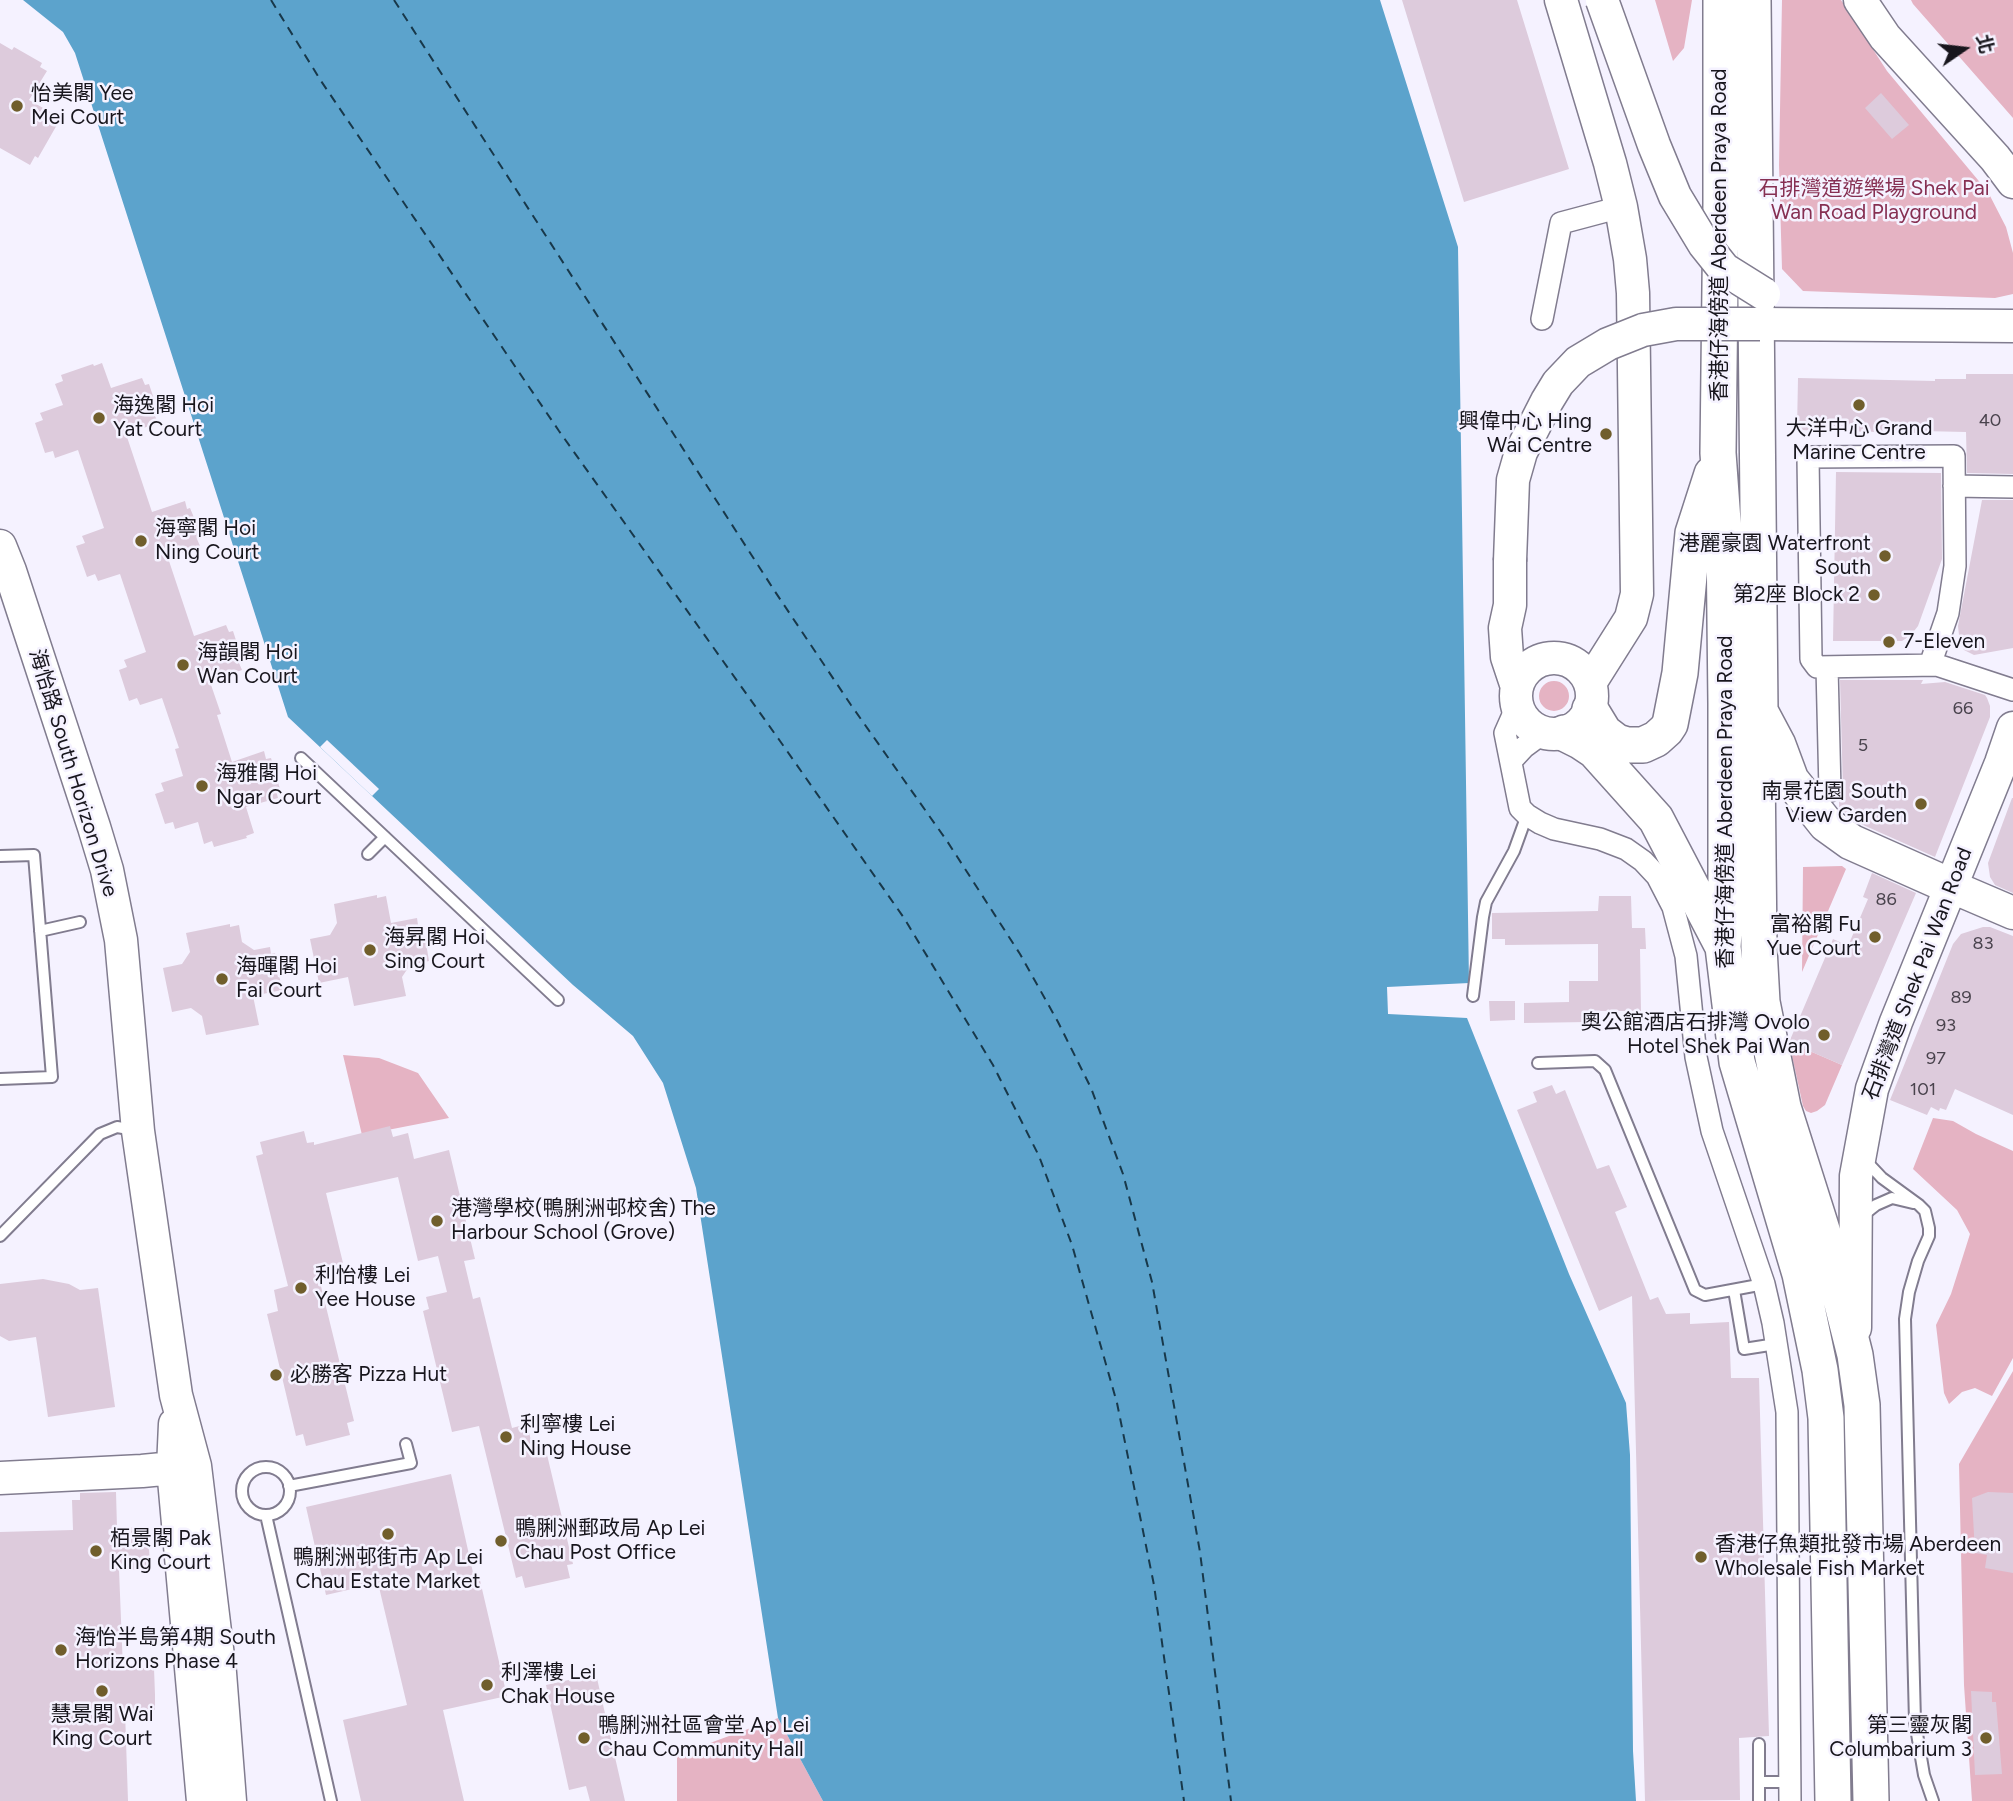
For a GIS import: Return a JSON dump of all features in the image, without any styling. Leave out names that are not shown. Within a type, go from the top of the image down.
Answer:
[{"type":"main road","points":[[1561,0],[1611,163],[1630,259],[1633,293],[1637,594],[1631,618],[1611,647],[1596,656],[1577,678]]},
{"type":"main road","points":[[1602,0],[1675,196],[1704,244],[1724,269],[1821,324]]},
{"type":"main road","name":"香港仔海傍道 Aberdeen Praya Road","points":[[1721,0],[1718,453],[1724,535],[1726,704],[1726,905],[1723,947],[1737,1062],[1800,1274],[1821,1370],[1826,1418],[1833,1801]]},
{"type":"main road","name":"香港仔海傍道 Aberdeen Praya Road","points":[[1753,0],[1760,709],[1757,777],[1762,1002],[1783,1107],[1829,1252],[1855,1354],[1862,1405],[1871,1801]]},
{"type":"main road","points":[[1860,0],[1885,37],[1995,158],[2013,182]]},
{"type":"main road","points":[[1723,947],[1657,819],[1595,751],[1580,741],[1532,728],[1523,719],[1507,657],[1505,628],[1510,605],[1513,480],[1532,427],[1558,383],[1578,362],[1608,344],[1643,330],[1676,324],[2013,326]]},
{"type":"main road","points":[[1510,605],[1533,641],[1577,678],[1604,732],[1617,742],[1627,745],[1643,745],[1656,739],[1666,730],[1673,716],[1680,673],[1693,533],[1718,453]]},
{"type":"main road","name":"海怡路 South Horizon Drive","points":[[0,546],[107,870],[121,940],[138,1130],[184,1467]]},
{"type":"main road","points":[[1517,697],[1521,676],[1529,667],[1543,659],[1577,678]]},
{"type":"main road","points":[[1554,733],[1575,729],[1584,720],[1577,678]]},
{"type":"main road","points":[[1760,709],[1791,780],[1826,824],[1851,842],[2013,913]]},
{"type":"main road","name":"石排灣道 Shek Pai Wan Road","points":[[1855,1354],[1856,1176],[1868,1104],[1880,1064],[2013,728]]},
{"type":"main road","points":[[0,1478],[184,1467]]},
{"type":"main road","points":[[184,1467],[203,1801]]},
{"type":"main road","points":[[184,1467],[220,1673],[230,1801]]},
{"type":"street","points":[[1542,319],[1562,223],[1621,207]]},
{"type":"street","points":[[1930,665],[1948,613],[1955,566],[1954,456],[1808,457],[1811,659],[1817,667],[1930,665],[1961,672],[2013,690]]},
{"type":"street","points":[[1954,486],[2013,487]]},
{"type":"street","points":[[1827,667],[1830,791]]},
{"type":"street","points":[[1517,697],[1505,733],[1520,807],[1527,815],[1554,829],[1600,839],[1626,849],[1643,861],[1657,876],[1673,907],[1686,956],[1696,1056],[1712,1131],[1764,1284],[1787,1412],[1789,1791]]},
{"type":"street","points":[[1511,761],[1524,747],[1554,733]]},
{"type":"lane","points":[[301,758],[558,1000]]},
{"type":"lane","points":[[1472,996],[1486,902],[1514,851],[1527,815]]},
{"type":"lane","points":[[368,854],[385,836]]},
{"type":"lane","points":[[0,856],[34,855],[52,1077],[0,1079]]},
{"type":"lane","points":[[40,931],[80,922]]},
{"type":"lane","points":[[1538,1063],[1595,1061],[1605,1070],[1695,1290],[1704,1295],[1764,1284]]},
{"type":"lane","points":[[0,1236],[100,1134],[117,1127],[138,1130]]},
{"type":"lane","points":[[1860,1149],[1867,1162],[1882,1178],[1922,1208],[1929,1228],[1913,1276],[1905,1319],[1915,1721],[1924,1774],[1933,1801]]},
{"type":"lane","points":[[1857,1223],[1876,1205],[1892,1198],[1922,1208]]},
{"type":"lane","points":[[1734,1290],[1744,1349],[1776,1344]]},
{"type":"lane","points":[[289,1486],[411,1463],[405,1444]]},
{"type":"lane","points":[[260,1468],[275,1469],[286,1479],[289,1486],[290,1493],[285,1506],[280,1511],[266,1515],[252,1510],[243,1498],[242,1490],[247,1476],[260,1468]]},
{"type":"lane","points":[[266,1515],[331,1801]]},
{"type":"lane","points":[[1759,1744],[1759,1801]]},
{"type":"lane","points":[[1759,1782],[1789,1791]]},
{"type":"green space","points":[[1655,0],[1692,0],[1684,48],[1673,61]]},
{"type":"green space","name":"石排灣道遊樂場 Shek Pai Wan Road Playground","points":[[1782,0],[1841,0],[1887,71],[1988,192],[2006,227],[2013,253],[2013,294],[1995,298],[1803,291],[1782,269],[1779,165]]},
{"type":"green space","points":[[1911,0],[2013,0],[2013,118],[1913,4]]},
{"type":"green space","points":[[1554,681],[1565,685],[1569,696],[1565,707],[1554,711],[1543,707],[1539,696],[1543,685]]},
{"type":"green space","points":[[1842,866],[1846,869],[1802,972],[1803,867]]},
{"type":"green space","points":[[1789,1042],[1842,1065],[1825,1105],[1817,1111],[1811,1113],[1803,1106]]},
{"type":"green space","points":[[343,1055],[379,1058],[418,1073],[449,1118],[362,1135]]},
{"type":"green space","points":[[1933,1118],[1953,1121],[2013,1151],[2013,1358],[1992,1396],[1975,1388],[1962,1392],[1949,1404],[1944,1393],[1936,1325],[1951,1294],[1970,1234],[1957,1210],[1913,1169]]},
{"type":"green space","points":[[2013,1371],[2013,1801],[1972,1801],[1964,1685],[1959,1464]]},
{"type":"green space","points":[[778,1718],[823,1801],[677,1801],[677,1750],[710,1743]]},
{"type":"water","points":[[23,0],[1380,0],[1458,247],[1469,983],[1387,987],[1388,1014],[1467,1018],[1569,1274],[1626,1403],[1630,1455],[1633,1751],[1636,1801],[823,1801],[778,1718],[696,1188],[663,1083],[633,1036],[573,985],[288,717],[75,53],[63,32]]},
{"type":"pier","points":[[327,740],[379,789],[372,796],[320,747]]},
{"type":"building","points":[[1402,0],[1517,0],[1569,169],[1464,202]]},
{"type":"building","name":"怡美閣 Yee Mei Court","points":[[0,43],[12,50],[14,47],[42,63],[40,67],[47,71],[29,100],[59,117],[38,158],[35,156],[30,165],[0,148]]},
{"type":"building","points":[[1881,93],[1909,125],[1892,139],[1865,108]]},
{"type":"building","points":[[102,363],[111,388],[142,378],[145,385],[149,384],[159,414],[155,416],[158,423],[126,434],[152,512],[185,501],[195,520],[201,538],[197,539],[200,546],[168,558],[194,636],[226,625],[229,632],[233,631],[243,662],[239,663],[242,670],[210,682],[221,714],[217,715],[232,762],[264,751],[266,759],[271,758],[280,789],[276,790],[278,798],[246,807],[254,833],[246,836],[247,838],[214,847],[212,841],[204,844],[198,822],[175,829],[173,822],[165,824],[155,794],[164,791],[161,783],[183,776],[175,749],[179,748],[162,698],[140,705],[137,698],[129,701],[119,670],[127,667],[124,660],[146,652],[120,574],[98,581],[95,574],[87,577],[76,546],[85,543],[82,536],[104,528],[78,450],[55,458],[53,451],[45,453],[35,423],[43,420],[40,413],[63,405],[55,384],[63,381],[61,375]]},
{"type":"building","points":[[1966,374],[2013,374],[2013,474],[1967,473],[1966,432],[1797,430],[1798,378],[1935,381],[1966,379]]},
{"type":"building","name":"港麗豪園 Waterfront South","points":[[1836,472],[1941,473],[1942,559],[1918,626],[1902,641],[1833,641]]},
{"type":"building","points":[[1982,500],[2013,500],[2013,648],[1974,655],[1964,650],[1960,644],[1958,626]]},
{"type":"building","points":[[1840,680],[1923,680],[1921,684],[1945,682],[1987,698],[1990,717],[1935,857],[1861,824],[1839,808],[1843,791]]},
{"type":"building","points":[[2012,798],[2013,893],[1995,885],[1990,877],[1988,863]]},
{"type":"building","points":[[1872,873],[1916,893],[1842,1065],[1791,1043],[1790,1040],[1833,939],[1848,946],[1868,899],[1863,897]]},
{"type":"building","name":"海昇閣 Hoi Sing Court","points":[[377,895],[377,898],[386,896],[391,923],[417,918],[418,925],[423,925],[429,961],[410,965],[402,977],[406,996],[354,1006],[348,977],[319,983],[310,939],[330,935],[337,923],[334,904]]},
{"type":"building","points":[[1599,896],[1631,896],[1632,928],[1645,928],[1646,949],[1640,949],[1641,1011],[1588,1011],[1588,1022],[1524,1023],[1524,1003],[1569,1002],[1569,981],[1598,981],[1598,944],[1505,945],[1505,939],[1492,939],[1492,913],[1598,911]]},
{"type":"building","name":"海暉閣 Hoi Fai Court","points":[[230,924],[230,927],[239,925],[242,942],[254,950],[270,947],[271,954],[275,953],[282,990],[253,996],[259,1025],[206,1035],[202,1016],[191,1008],[172,1012],[163,968],[182,964],[190,952],[186,933]]},
{"type":"building","points":[[1983,927],[2013,936],[2013,1115],[1955,1089],[1946,1110],[1940,1108],[1939,1111],[1931,1107],[1927,1115],[1890,1100],[1953,944],[1961,934]]},
{"type":"building","points":[[1489,1001],[1515,1001],[1515,1020],[1490,1021]]},
{"type":"building","name":"香港仔魚類批發市場 Aberdeen Wholesale Fish Market","points":[[1552,1085],[1556,1094],[1565,1090],[1597,1169],[1609,1165],[1627,1207],[1615,1212],[1650,1300],[1658,1297],[1666,1314],[1690,1313],[1690,1324],[1729,1322],[1731,1378],[1759,1378],[1769,1736],[1739,1738],[1740,1800],[1645,1801],[1632,1296],[1599,1311],[1517,1110],[1537,1102],[1533,1092]]},
{"type":"building","points":[[390,1126],[393,1137],[408,1133],[414,1159],[449,1150],[475,1259],[464,1261],[473,1299],[480,1297],[512,1428],[527,1424],[532,1445],[544,1442],[573,1564],[567,1565],[570,1578],[525,1588],[522,1576],[516,1578],[479,1426],[452,1432],[423,1311],[429,1309],[426,1297],[447,1292],[438,1256],[418,1261],[398,1177],[326,1193],[343,1263],[317,1270],[354,1421],[347,1423],[350,1435],[306,1446],[303,1434],[296,1436],[267,1314],[278,1311],[274,1290],[288,1286],[256,1156],[263,1154],[260,1142],[304,1131],[307,1143],[314,1142],[314,1145]]},
{"type":"building","points":[[43,1279],[69,1284],[80,1290],[98,1288],[115,1407],[48,1417],[36,1337],[9,1341],[0,1336],[0,1284]]},
{"type":"building","points":[[451,1474],[474,1577],[479,1576],[507,1696],[443,1710],[464,1801],[361,1801],[343,1720],[407,1705],[378,1583],[326,1595],[306,1507]]},
{"type":"building","name":"海怡半島第4期 South Horizons Phase 4","points":[[116,1492],[117,1528],[148,1527],[150,1569],[119,1570],[123,1669],[154,1668],[155,1710],[125,1711],[128,1801],[0,1801],[0,1532],[73,1530],[72,1500],[80,1500],[80,1493]]},
{"type":"building","points":[[1988,1492],[2013,1493],[2013,1573],[1985,1568],[1987,1555],[1975,1553],[1972,1498]]},
{"type":"building","name":"鴨脷洲社區會堂 Ap Lei Chau Community Hall","points":[[596,1674],[625,1801],[590,1801],[586,1786],[569,1790],[546,1685]]},
{"type":"building","name":"第三靈灰閣 Columbarium 3","points":[[1971,1691],[1992,1692],[1992,1702],[1996,1702],[2002,1774],[1975,1775]]},
{"type":"ferry route","points":[[271,0],[321,81],[559,431],[904,918],[993,1065],[1039,1156],[1072,1245],[1117,1403],[1154,1585],[1184,1801]]},
{"type":"ferry route","points":[[394,0],[774,590],[947,841],[1020,954],[1091,1088],[1123,1174],[1152,1282],[1200,1552],[1231,1801]]},
{"type":"place","name":"怡美閣 Yee Mei Court","points":[[17,106]]},
{"type":"place","name":"大洋中心 Grand Marine Centre","points":[[1859,405]]},
{"type":"place","name":"海逸閣 Hoi Yat Court","points":[[99,418]]},
{"type":"place","name":"興偉中心 Hing Wai Centre","points":[[1606,434]]},
{"type":"place","name":"海寧閣 Hoi Ning Court","points":[[141,541]]},
{"type":"place","name":"港麗豪園 Waterfront South","points":[[1885,556]]},
{"type":"place","name":"第2座 Block 2","points":[[1874,595]]},
{"type":"place","name":"7-Eleven","points":[[1889,642]]},
{"type":"place","name":"海韻閣 Hoi Wan Court","points":[[183,665]]},
{"type":"place","name":"海雅閣 Hoi Ngar Court","points":[[202,786]]},
{"type":"place","name":"南景花園 South View Garden","points":[[1921,804]]},
{"type":"place","name":"富裕閣 Fu Yue Court","points":[[1875,937]]},
{"type":"place","name":"海昇閣 Hoi Sing Court","points":[[370,950]]},
{"type":"place","name":"海暉閣 Hoi Fai Court","points":[[222,979]]},
{"type":"place","name":"奧公館酒店石排灣 Ovolo Hotel Shek Pai Wan","points":[[1824,1035]]},
{"type":"place","name":"港灣學校(鴨脷洲邨校舍) The Harbour School (Grove)","points":[[437,1221]]},
{"type":"place","name":"利怡樓 Lei Yee House","points":[[301,1288]]},
{"type":"place","name":"必勝客 Pizza Hut","points":[[276,1375]]},
{"type":"place","name":"利寧樓 Lei Ning House","points":[[506,1437]]},
{"type":"place","name":"鴨脷洲邨街市 Ap Lei Chau Estate Market","points":[[388,1534]]},
{"type":"place","name":"鴨脷洲郵政局 Ap Lei Chau Post Office","points":[[501,1541]]},
{"type":"place","name":"栢景閣 Pak King Court","points":[[96,1551]]},
{"type":"place","name":"香港仔魚類批發市場 Aberdeen Wholesale Fish Market","points":[[1701,1557]]},
{"type":"place","name":"海怡半島第4期 South Horizons Phase 4","points":[[61,1650]]},
{"type":"place","name":"利澤樓 Lei Chak House","points":[[487,1685]]},
{"type":"place","name":"慧景閣 Wai King Court","points":[[102,1691]]},
{"type":"place","name":"鴨脷洲社區會堂 Ap Lei Chau Community Hall","points":[[584,1738]]},
{"type":"place","name":"第三靈灰閣 Columbarium 3","points":[[1986,1738]]}]
